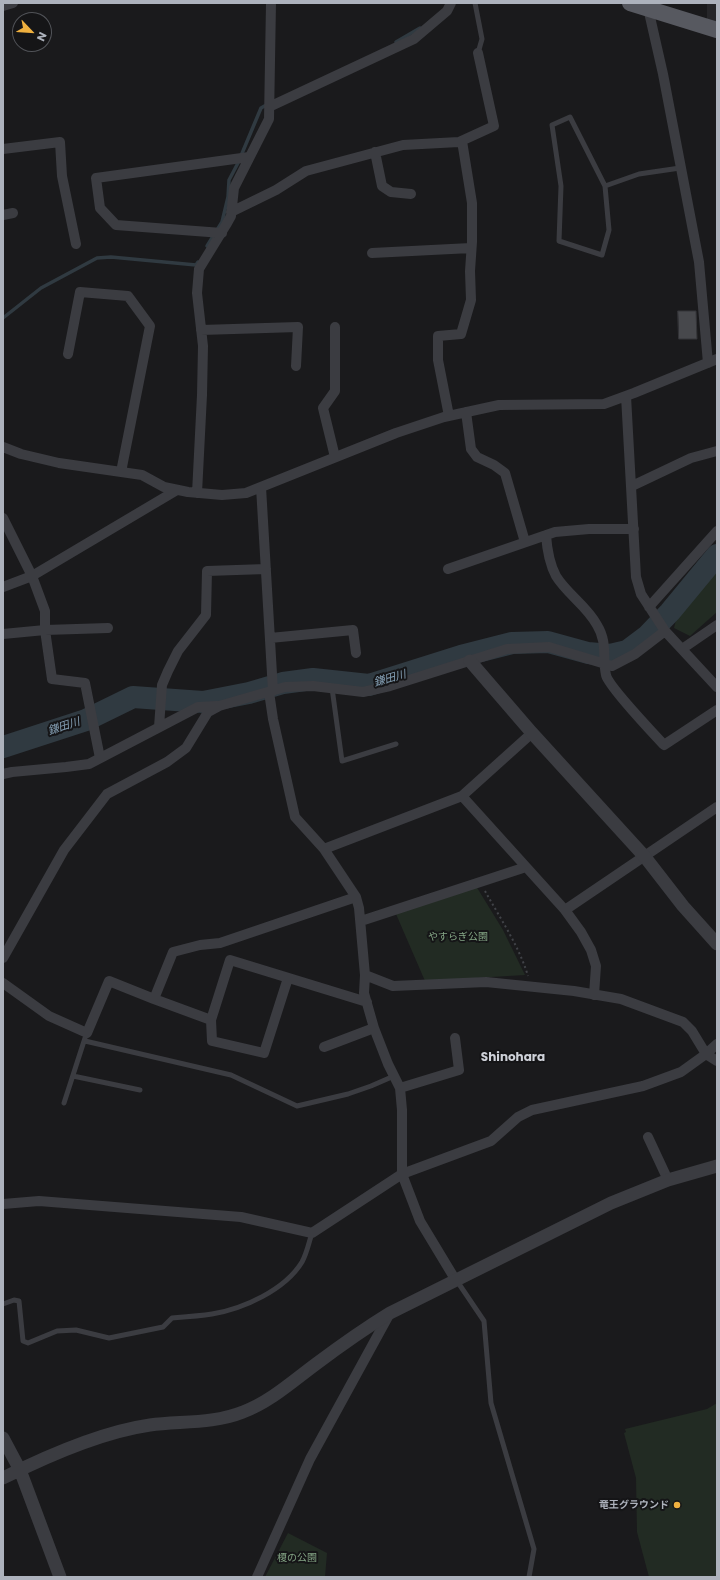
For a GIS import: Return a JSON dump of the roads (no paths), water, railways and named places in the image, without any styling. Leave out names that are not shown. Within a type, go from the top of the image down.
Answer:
[{"type":"main road","points":[[630,3],[717,30]]},
{"type":"street","points":[[3,6],[13,3]]},
{"type":"street","points":[[197,493],[203,346],[197,293],[199,269],[231,216],[234,188],[269,119],[271,3]]},
{"type":"street","points":[[269,106],[414,39],[447,11],[451,3]]},
{"type":"street","points":[[3,447],[21,454],[59,463],[142,475],[164,487],[177,490],[230,495],[246,493],[396,433],[449,416],[499,405],[604,404],[712,361],[699,262],[663,74],[648,8]]},
{"type":"street","points":[[231,212],[276,190],[306,171],[403,145],[462,141],[494,126],[478,53]]},
{"type":"street","points":[[449,416],[438,360],[438,336],[461,334],[471,300],[470,271],[472,203],[462,141]]},
{"type":"street","points":[[3,149],[60,142],[62,176],[76,244]]},
{"type":"street","points":[[376,152],[382,186],[391,192],[411,194]]},
{"type":"street","points":[[222,233],[116,225],[100,208],[96,178],[249,157]]},
{"type":"street","points":[[372,253],[471,248]]},
{"type":"street","points":[[68,354],[80,292],[128,296],[150,326],[121,472]]},
{"type":"street","points":[[201,330],[298,327],[296,366]]},
{"type":"street","points":[[335,327],[335,391],[323,408],[336,457]]},
{"type":"street","points":[[626,396],[636,577],[641,594],[665,631],[717,687]]},
{"type":"street","points":[[466,412],[471,449],[477,457],[494,465],[505,473],[525,542]]},
{"type":"street","points":[[632,486],[691,458],[717,451]]},
{"type":"street","points":[[261,487],[273,719],[295,817],[324,849],[356,897],[361,921],[365,975],[364,993],[374,1028],[400,1088],[402,1110],[402,1174],[420,1221],[455,1279]]},
{"type":"street","points":[[3,587],[32,576],[177,490]]},
{"type":"street","points":[[3,518],[32,576],[45,611],[45,630],[52,679],[85,683],[100,758]]},
{"type":"street","points":[[448,568],[555,532],[589,529],[634,529]]},
{"type":"street","points":[[649,606],[717,531]]},
{"type":"street","points":[[546,535],[547,553],[556,576],[590,613],[604,639],[606,677],[614,689],[664,745],[717,710]]},
{"type":"street","points":[[159,727],[162,685],[178,651],[206,614],[207,571],[266,569]]},
{"type":"street","points":[[682,649],[717,625]]},
{"type":"street","points":[[3,634],[45,630],[108,628]]},
{"type":"street","points":[[270,638],[353,630],[356,653]]},
{"type":"street","points":[[3,958],[64,850],[107,794],[167,762],[186,748],[208,712],[219,706],[271,691],[292,687],[313,686],[363,692],[390,686],[507,649],[549,648],[612,666],[635,654],[665,631]]},
{"type":"street","points":[[470,661],[532,733],[645,857],[683,906],[717,944]]},
{"type":"street","points":[[3,774],[89,764],[198,707],[219,706]]},
{"type":"street","points":[[324,849],[462,796],[532,733]]},
{"type":"street","points":[[462,796],[565,910],[581,932],[591,950],[596,966],[594,994]]},
{"type":"street","points":[[565,910],[717,807]]},
{"type":"street","points":[[361,921],[526,866]]},
{"type":"street","points":[[154,999],[173,952],[200,945],[220,943],[356,897]]},
{"type":"street","points":[[288,978],[264,1053],[212,1040],[211,1020],[230,960],[367,1002]]},
{"type":"street","points":[[365,975],[393,986],[486,982],[594,994],[621,999],[683,1022],[692,1031],[706,1054],[717,1061]]},
{"type":"street","points":[[3,983],[49,1016],[86,1037],[108,981],[211,1020]]},
{"type":"street","points":[[324,1047],[374,1028]]},
{"type":"street","points":[[400,1088],[459,1070],[455,1038]]},
{"type":"street","points":[[3,1204],[39,1201],[241,1216],[312,1233],[402,1174],[491,1140],[518,1117],[532,1110],[643,1086],[681,1072],[717,1044]]},
{"type":"street","points":[[648,1137],[668,1180]]},
{"type":"street","points":[[3,1478],[55,1455],[116,1432],[151,1425],[199,1422],[242,1413],[267,1400],[361,1331],[390,1313],[455,1279],[611,1203],[668,1180],[717,1166]]},
{"type":"street","points":[[257,1577],[310,1459],[390,1313]]},
{"type":"street","points":[[3,1438],[20,1470],[60,1577]]},
{"type":"lane","points":[[474,3],[482,39],[478,53]]},
{"type":"lane","points":[[570,117],[605,186],[609,230],[602,255],[559,241],[561,186],[552,125],[570,117]]},
{"type":"lane","points":[[605,186],[639,174],[680,168]]},
{"type":"lane","points":[[332,688],[342,761],[396,744]]},
{"type":"lane","points":[[64,1104],[86,1037],[231,1075],[297,1106],[348,1094],[394,1076]]},
{"type":"lane","points":[[73,1076],[140,1090]]},
{"type":"lane","points":[[3,1304],[14,1300],[19,1301],[23,1341],[28,1343],[57,1330],[76,1330],[110,1338],[163,1327],[172,1318],[213,1314],[260,1299],[278,1287],[302,1262],[312,1233]]},
{"type":"lane","points":[[455,1279],[484,1321],[490,1403],[534,1548],[529,1577]]},
{"type":"waterway","points":[[396,42],[420,28]]},
{"type":"waterway","points":[[207,246],[222,222],[228,197],[229,180],[238,163],[261,108],[268,104]]},
{"type":"waterway","points":[[3,318],[41,288],[97,258],[111,257],[196,265],[198,262]]},
{"type":"waterway","name":"鎌田川","points":[[3,747],[86,720],[133,697],[203,702],[249,693],[283,683],[313,679],[369,685],[461,656],[512,643],[548,642],[588,653],[610,655],[627,651],[647,636],[670,612],[717,555]]},
{"type":"place","name":"竜王グラウンド","points":[[677,1505]]},
{"type":"district","name":"Shinohara","points":[[513,1058]]},
{"type":"park label","name":"やすらぎ公園","points":[[458,937]]},
{"type":"park label","name":"榎の公園","points":[[297,1558]]}]
